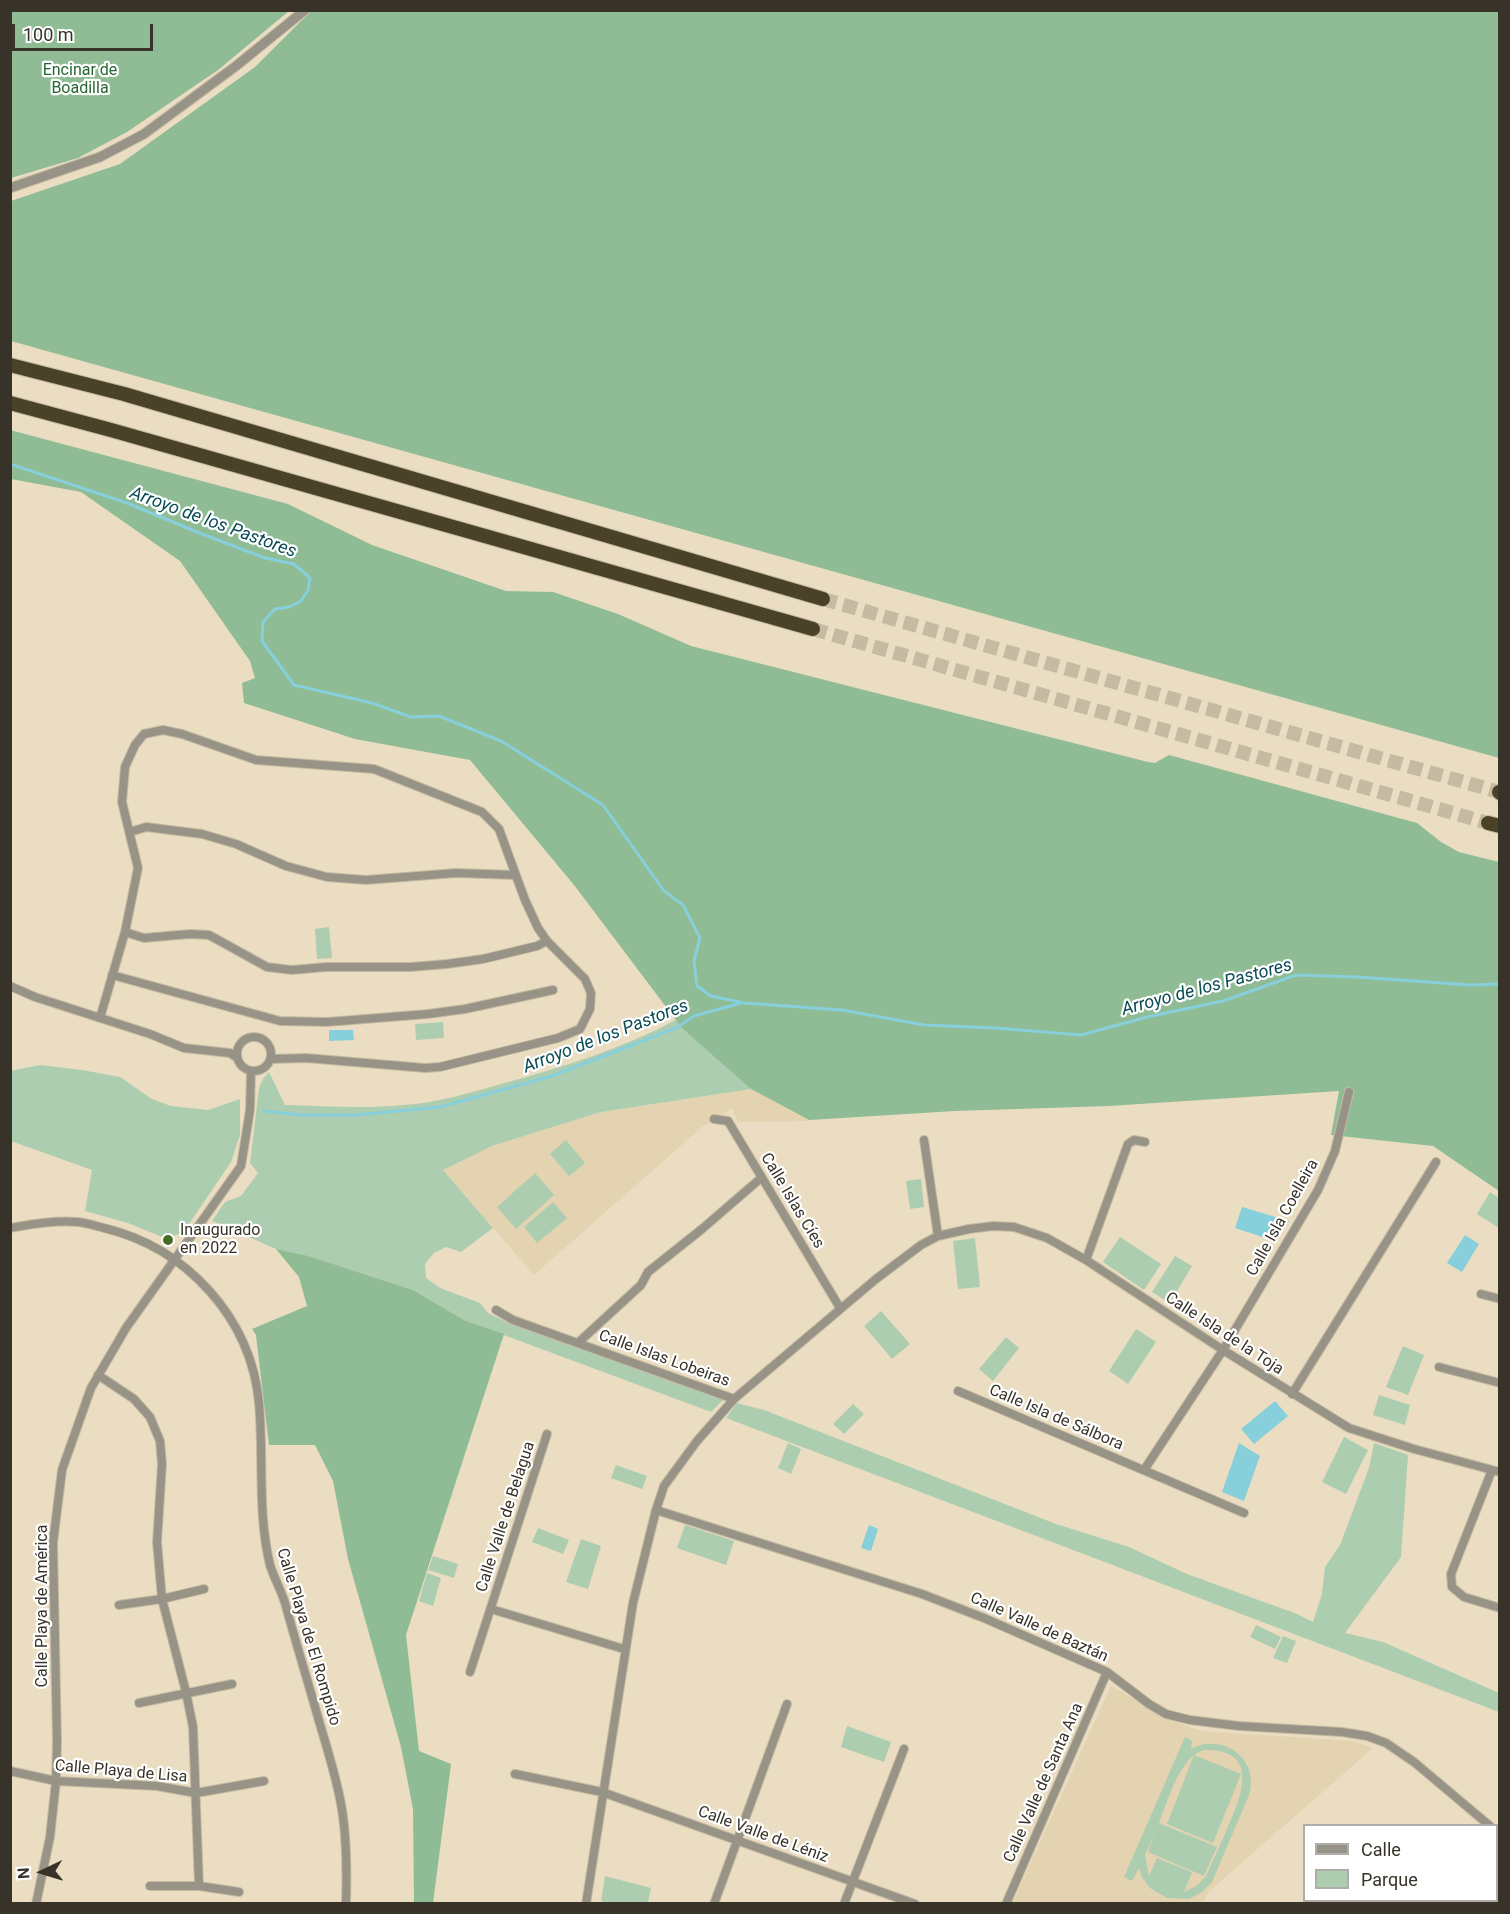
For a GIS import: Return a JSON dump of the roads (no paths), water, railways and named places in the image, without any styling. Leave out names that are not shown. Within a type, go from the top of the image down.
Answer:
[{"type":"highway","points":[[10,365],[124,394],[823,598]]},
{"type":"highway","points":[[10,404],[111,429],[813,629]]},
{"type":"street","points":[[10,188],[100,157],[144,134],[236,66],[305,10]]},
{"type":"street","points":[[100,1018],[125,932],[138,868],[122,802],[125,767],[135,744],[144,734],[163,730],[182,734],[256,760],[374,769],[482,812],[499,829],[515,875],[538,928],[547,941],[585,979],[591,993],[590,1009],[580,1029],[558,1038],[432,1067],[306,1058],[271,1059]]},
{"type":"street","points":[[130,832],[146,827],[202,834],[236,844],[286,866],[327,877],[366,880],[456,873],[515,875]]},
{"type":"street","points":[[125,932],[144,938],[190,934],[209,935],[267,967],[292,970],[447,964],[483,959],[537,946],[547,941]]},
{"type":"street","points":[[112,975],[280,1021],[327,1022],[428,1014],[465,1009],[553,990]]},
{"type":"street","points":[[10,986],[35,997],[184,1048],[230,1053],[236,1057],[241,1066],[251,1071],[263,1069],[271,1059],[271,1049],[265,1040],[255,1036],[244,1038],[237,1046],[236,1057]]},
{"type":"street","points":[[10,992],[35,997]]},
{"type":"street","name":"Calle Playa de América","points":[[36,1904],[50,1837],[56,1781],[53,1543],[62,1470],[91,1388],[98,1375],[126,1328],[240,1166],[250,1110],[251,1071]]},
{"type":"street","name":"Calle Isla Coelleira","points":[[1223,1350],[1318,1190],[1335,1151],[1349,1092]]},
{"type":"street","name":"Calle Islas Cíes","points":[[714,1119],[728,1121],[840,1308]]},
{"type":"street","points":[[924,1140],[938,1236]]},
{"type":"street","points":[[1086,1260],[1128,1144],[1134,1140],[1145,1142]]},
{"type":"street","points":[[1292,1394],[1436,1161]]},
{"type":"street","name":"Calle Islas Lobeiras","points":[[734,1399],[579,1342],[641,1285],[648,1272],[761,1178]]},
{"type":"street","name":"Calle Playa de El Rompido","points":[[10,1228],[45,1222],[80,1222],[141,1239],[176,1259],[198,1278],[224,1308],[248,1353],[259,1402],[260,1488],[264,1535],[271,1568],[283,1598],[333,1766],[342,1805],[347,1876],[346,1904]]},
{"type":"street","name":"Calle Isla de la Toja","points":[[734,1399],[840,1308],[908,1254],[938,1236],[969,1228],[1014,1227],[1047,1238],[1086,1260],[1223,1350],[1349,1428],[1414,1449],[1496,1471]]},
{"type":"street","points":[[1481,1294],[1500,1299]]},
{"type":"street","points":[[496,1310],[513,1320],[579,1342]]},
{"type":"street","points":[[1144,1470],[1223,1350]]},
{"type":"street","points":[[1439,1366],[1500,1383]]},
{"type":"street","points":[[98,1375],[134,1399],[150,1417],[160,1441],[162,1487],[158,1542],[162,1599],[193,1727],[199,1886]]},
{"type":"street","name":"Calle Isla de Sálbora","points":[[958,1391],[1244,1513]]},
{"type":"street","points":[[586,1904],[624,1649],[656,1510],[664,1486],[678,1465],[734,1399]]},
{"type":"street","name":"Calle Valle de Belagua","points":[[470,1672],[547,1434]]},
{"type":"street","points":[[1496,1471],[1451,1574],[1452,1587],[1464,1597],[1500,1608]]},
{"type":"street","name":"Calle Valle de Baztán","points":[[656,1510],[922,1594],[984,1618],[1107,1672],[1166,1714],[1190,1720],[1239,1726],[1342,1732],[1367,1736],[1386,1743],[1414,1762],[1488,1824]]},
{"type":"street","points":[[119,1605],[162,1599],[204,1589]]},
{"type":"street","name":"Calle Valle de Belagua","points":[[491,1609],[624,1649]]},
{"type":"street","name":"Calle Valle de Santa Ana","points":[[1006,1904],[1107,1672]]},
{"type":"street","points":[[139,1703],[232,1684]]},
{"type":"street","points":[[714,1904],[787,1704]]},
{"type":"street","points":[[844,1904],[904,1749]]},
{"type":"street","name":"Calle Playa de Lisa","points":[[10,1771],[56,1781],[157,1786],[196,1793],[264,1781]]},
{"type":"street","points":[[515,1774],[602,1792]]},
{"type":"street","name":"Calle Valle de Léniz","points":[[602,1792],[915,1904]]},
{"type":"street","points":[[150,1886],[199,1886],[239,1892]]},
{"type":"water","points":[[329,1030],[353,1030],[354,1040],[329,1041]]},
{"type":"water","points":[[1242,1207],[1289,1221],[1275,1241],[1235,1228]]},
{"type":"water","points":[[1465,1235],[1479,1244],[1462,1272],[1447,1263]]},
{"type":"water","points":[[1275,1401],[1288,1416],[1254,1444],[1241,1429]]},
{"type":"water","points":[[1239,1443],[1260,1456],[1244,1501],[1222,1492]]},
{"type":"water","points":[[869,1525],[878,1529],[871,1551],[861,1548]]},
{"type":"waterway","name":"Arroyo de los Pastores","points":[[10,464],[127,503],[265,558],[294,564],[310,578],[308,590],[301,601],[289,607],[275,609],[263,622],[262,641],[294,685],[372,703],[411,717],[439,716],[501,741],[603,805],[664,891],[683,905],[700,938],[694,961],[697,986],[711,996],[744,1003],[842,1010],[924,1025],[1081,1035],[1147,1017],[1223,1001],[1296,975],[1470,985],[1500,984]]},
{"type":"waterway","name":"Arroyo de los Pastores","points":[[264,1111],[300,1115],[356,1115],[440,1107],[552,1076],[676,1028],[694,1016],[741,1003]]},
{"type":"tunnel","points":[[823,599],[1499,792]]},
{"type":"tunnel","points":[[813,629],[1488,823]]},
{"type":"place","name":"Inaugurado en 2022","points":[[168,1240]]},
{"type":"park label","name":"Encinar de Boadilla","points":[[80,80]]}]
